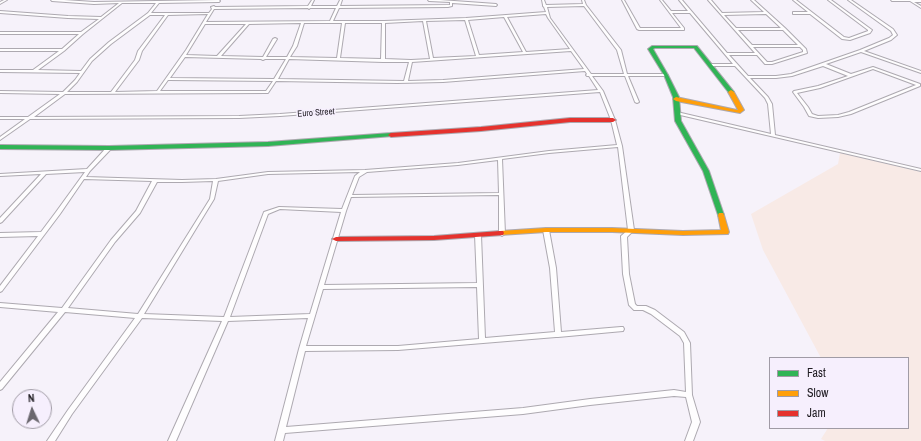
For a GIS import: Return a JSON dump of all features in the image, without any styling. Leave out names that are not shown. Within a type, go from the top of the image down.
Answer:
[{"type":"street","points":[[0,3],[6,0]]},
{"type":"street","points":[[52,0],[94,3],[219,1]]},
{"type":"street","points":[[94,3],[100,0]]},
{"type":"street","points":[[309,8],[314,0]]},
{"type":"street","points":[[331,22],[341,0]]},
{"type":"street","points":[[430,0],[496,5]]},
{"type":"street","points":[[543,0],[547,13],[584,70],[601,91],[613,120],[620,146],[631,230]]},
{"type":"street","points":[[583,0],[585,5],[619,50],[626,76],[637,102]]},
{"type":"street","points":[[623,0],[639,29],[682,30],[682,26],[661,0]]},
{"type":"street","points":[[680,0],[770,104],[773,135]]},
{"type":"street","points":[[708,0],[766,63],[772,63],[806,52],[784,28],[752,0]]},
{"type":"street","points":[[794,0],[843,38],[849,39],[870,32],[870,30],[829,0]]},
{"type":"street","points":[[748,77],[776,77],[792,75],[861,51],[890,39],[895,35],[895,33],[849,0]]},
{"type":"street","points":[[892,0],[921,1]]},
{"type":"street","points":[[910,0],[921,7]]},
{"type":"street","points":[[158,92],[169,79],[173,69],[184,56],[204,23],[208,13],[219,1]]},
{"type":"street","points":[[0,139],[32,118],[64,93],[83,72],[91,60],[110,43],[149,14],[158,2]]},
{"type":"street","points":[[212,8],[450,6],[452,2]]},
{"type":"street","points":[[34,71],[63,50],[82,33],[121,3]]},
{"type":"street","points":[[544,6],[585,5]]},
{"type":"street","points":[[0,12],[102,18]]},
{"type":"street","points":[[671,12],[690,12]]},
{"type":"street","points":[[149,14],[208,13]]},
{"type":"street","points":[[204,23],[384,22],[466,19],[547,13]]},
{"type":"street","points":[[722,14],[766,13]]},
{"type":"street","points":[[794,13],[810,13]]},
{"type":"street","points":[[112,93],[137,60],[140,51],[167,14]]},
{"type":"street","points":[[505,16],[525,53]]},
{"type":"street","points":[[466,19],[478,57]]},
{"type":"street","points":[[424,20],[432,60]]},
{"type":"street","points":[[338,60],[344,22]]},
{"type":"street","points":[[383,61],[384,22]]},
{"type":"street","points":[[218,57],[248,23]]},
{"type":"street","points":[[0,92],[263,92],[270,90],[299,37],[303,23]]},
{"type":"street","points":[[736,29],[784,28]]},
{"type":"street","points":[[0,33],[82,33]]},
{"type":"street","points":[[263,59],[275,39]]},
{"type":"street","points":[[751,46],[801,46]]},
{"type":"street","points":[[336,239],[434,238],[546,230],[631,230],[683,233],[725,232],[722,218],[706,171],[690,141],[682,131],[677,113],[676,99],[666,75],[650,49],[695,48],[711,65],[739,104],[740,112],[676,99]]},
{"type":"street","points":[[0,50],[63,50]]},
{"type":"street","points":[[184,56],[263,59],[411,61],[571,50]]},
{"type":"street","points":[[861,51],[921,72]]},
{"type":"street","points":[[726,54],[757,54]]},
{"type":"street","points":[[406,82],[411,61]]},
{"type":"street","points":[[711,65],[736,65]]},
{"type":"street","points":[[824,65],[850,75],[874,68],[918,85],[850,113],[838,116],[818,117],[810,115],[795,92],[820,87],[850,75]]},
{"type":"street","points":[[169,79],[406,82],[584,70]]},
{"type":"street","points":[[0,71],[83,72]]},
{"type":"street","points":[[588,75],[666,75]]},
{"type":"street","name":"Euro Street","points":[[0,118],[239,117],[601,91]]},
{"type":"street","points":[[677,113],[921,170]]},
{"type":"street","points":[[0,147],[109,148],[268,144],[466,130],[570,120],[613,120]]},
{"type":"street","points":[[82,178],[155,181],[216,180],[268,173],[366,172],[458,164],[620,146]]},
{"type":"street","points":[[0,290],[88,170],[109,148]]},
{"type":"street","points":[[500,159],[502,234]]},
{"type":"street","points":[[0,175],[44,174],[88,170]]},
{"type":"street","points":[[279,441],[302,349],[344,211],[357,176],[366,172]]},
{"type":"street","points":[[0,221],[44,174]]},
{"type":"street","points":[[51,441],[70,412],[140,316],[212,199],[216,180]]},
{"type":"street","points":[[0,387],[63,310],[113,241],[138,212],[155,181]]},
{"type":"street","points":[[350,196],[501,194]]},
{"type":"street","points":[[172,441],[226,318],[266,213],[271,210],[284,208],[344,211]]},
{"type":"street","points":[[546,230],[553,268],[558,335]]},
{"type":"street","points":[[631,230],[624,236],[626,274],[632,305],[636,308],[644,308],[653,312],[682,334],[687,343],[689,394],[696,422],[689,441]]},
{"type":"street","points":[[0,235],[42,234]]},
{"type":"street","points":[[478,235],[482,340]]},
{"type":"street","points":[[322,287],[480,285]]},
{"type":"street","points":[[0,305],[140,316],[226,318],[312,316]]},
{"type":"street","points":[[302,349],[398,348],[621,329]]},
{"type":"street","points":[[282,430],[523,411],[590,402],[674,394],[689,394]]},
{"type":"shaded area","points":[[840,153],[921,172],[921,441],[825,441],[821,439],[827,429],[909,429],[909,357],[820,357],[763,250],[751,214],[838,164]]},
{"type":"traffic: fast","points":[[721,215],[706,171],[678,121],[676,97],[666,75],[650,49],[654,47],[695,47],[731,92]]},
{"type":"traffic: fast","points":[[0,147],[109,148],[268,144],[391,135]]},
{"type":"traffic: slow","points":[[676,99],[738,112],[741,110],[731,92]]},
{"type":"traffic: slow","points":[[500,233],[546,230],[612,230],[683,233],[725,232],[721,215]]},
{"type":"traffic: jam","points":[[391,135],[481,129],[570,120],[613,120]]},
{"type":"traffic: jam","points":[[336,239],[434,238],[500,233]]}]
